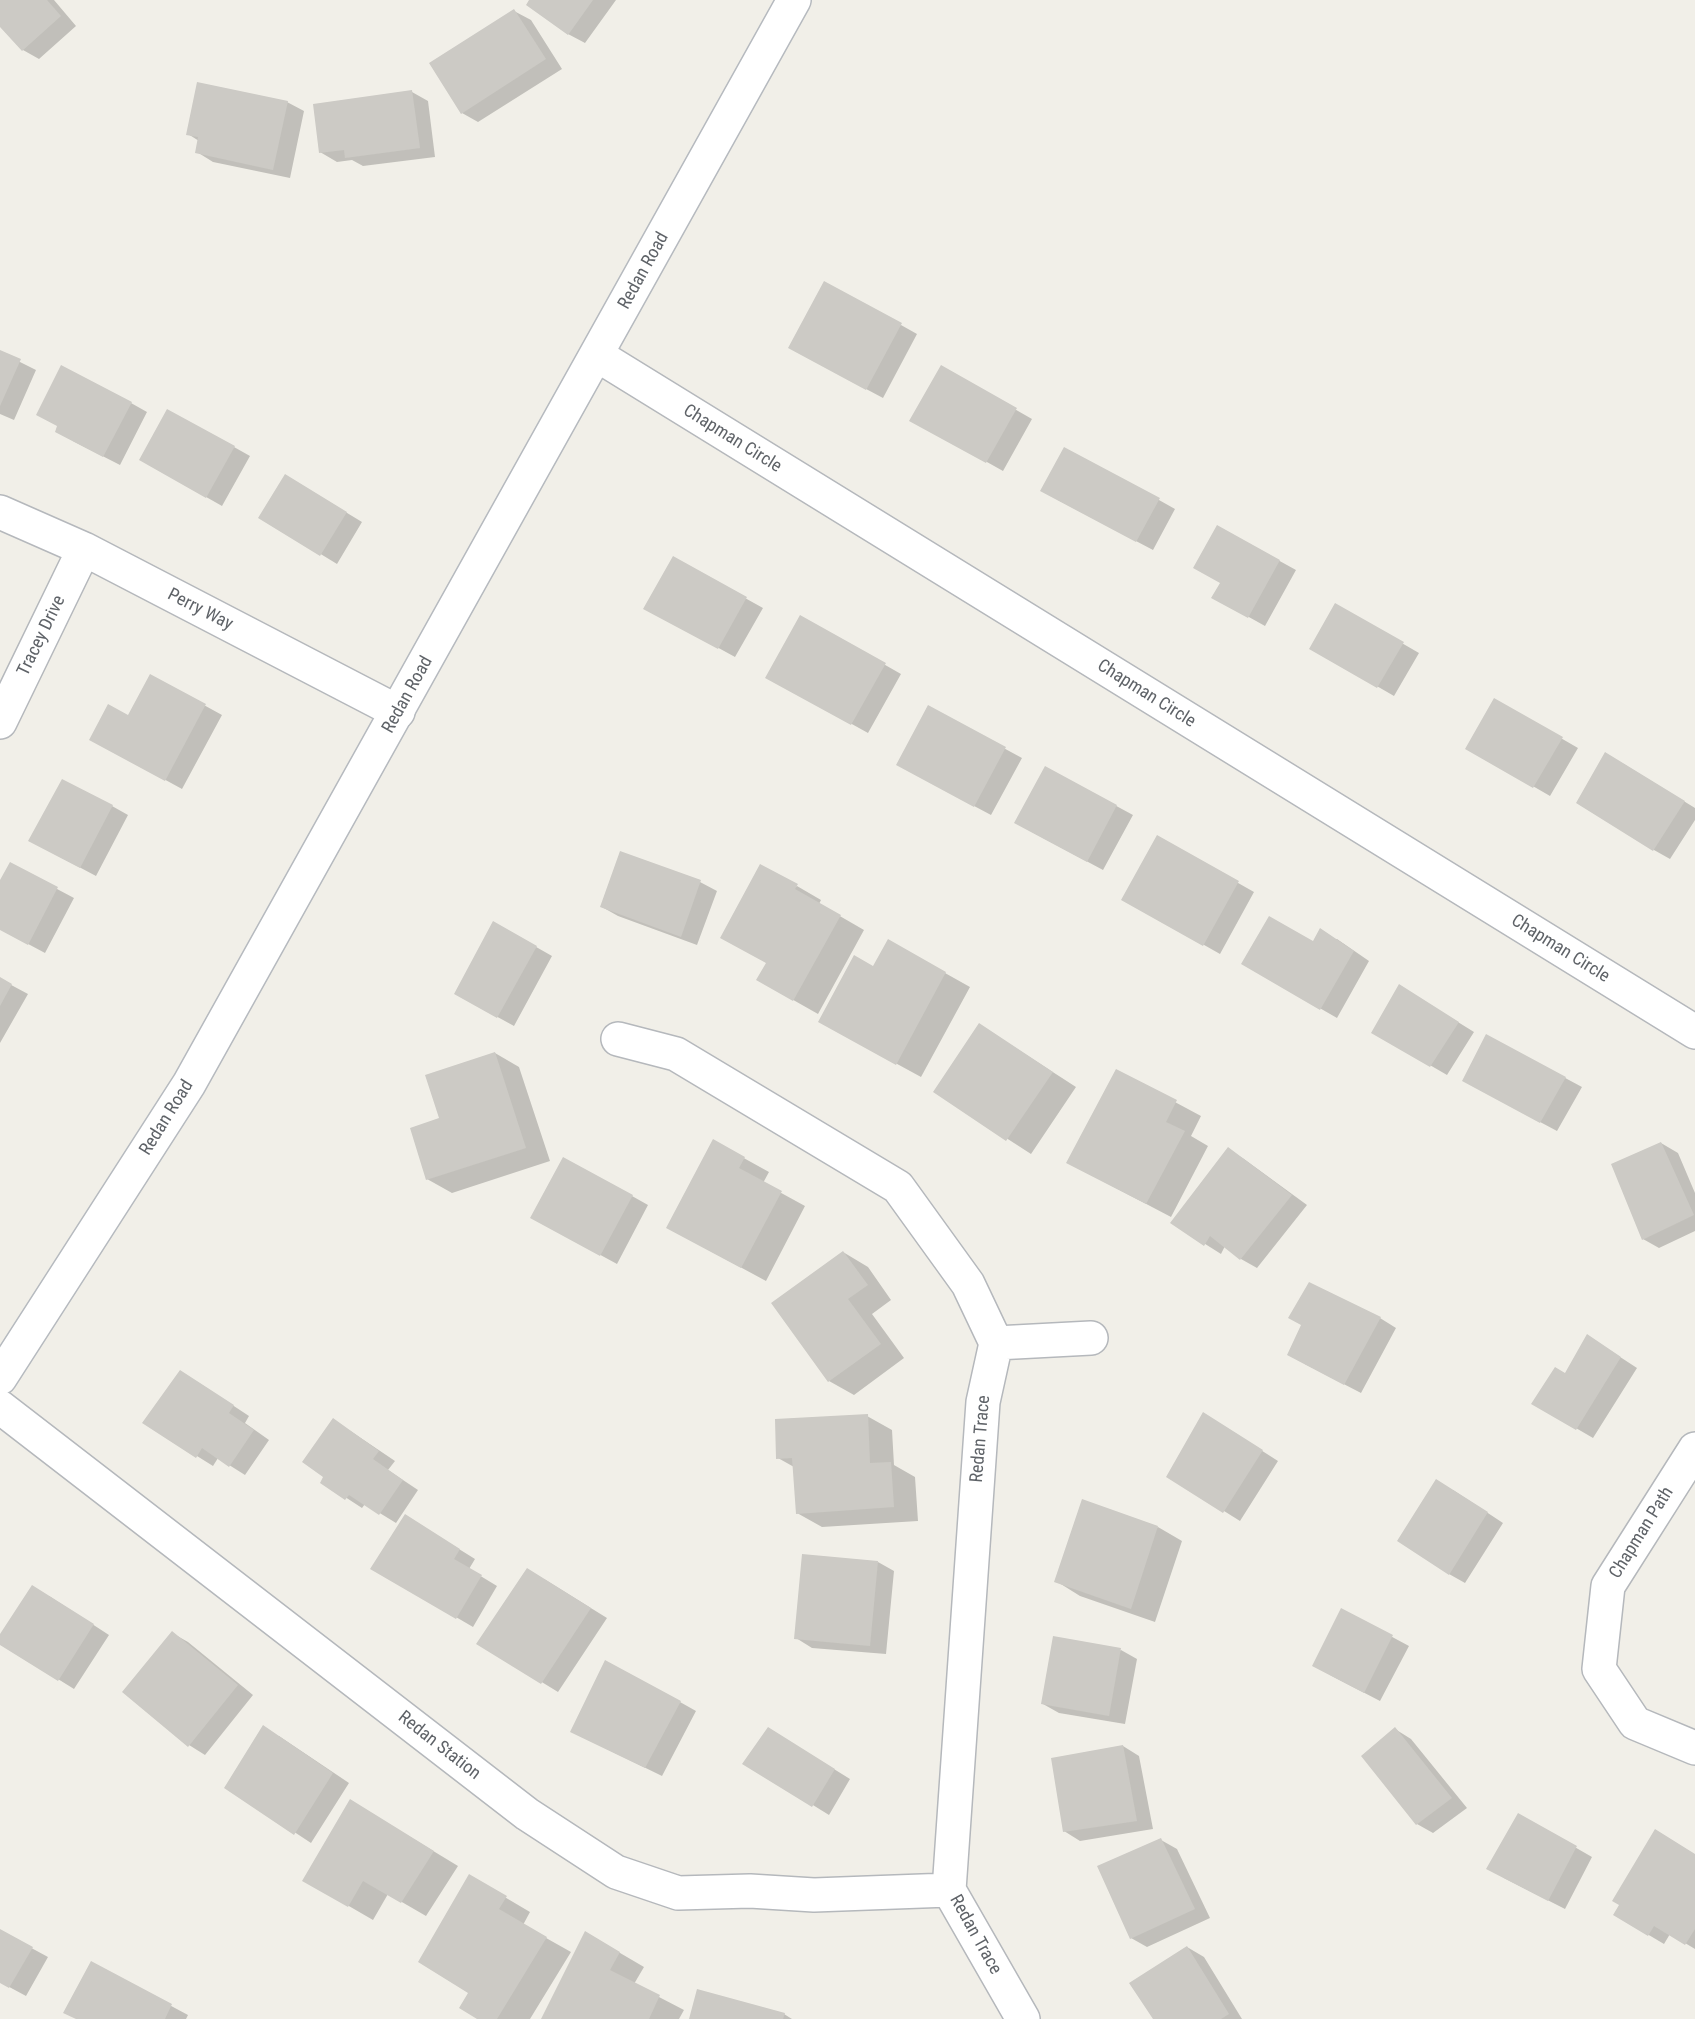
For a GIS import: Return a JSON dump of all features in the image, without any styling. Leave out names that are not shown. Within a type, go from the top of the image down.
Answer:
[{"type":"street","name":"Redan Road","points":[[0,1378],[189,1084],[794,0]]},
{"type":"street","name":"Chapman Circle","points":[[597,355],[1695,1032]]},
{"type":"street","name":"Perry Way","points":[[0,512],[84,549],[398,712]]},
{"type":"street","name":"Tracey Drive","points":[[0,722],[84,549]]},
{"type":"street","points":[[618,1039],[676,1054],[898,1187],[968,1284],[996,1343],[1091,1338]]},
{"type":"street","name":"Redan Trace","points":[[996,1343],[983,1402],[949,1890],[1023,2019]]},
{"type":"street","name":"Redan Station","points":[[0,1407],[527,1814],[616,1872],[678,1893],[750,1891],[814,1895],[949,1890]]},
{"type":"street","name":"Chapman Path","points":[[1695,1449],[1608,1586],[1599,1670],[1635,1723],[1695,1748]]},
{"type":"building","points":[[0,0],[47,0],[61,16],[22,51],[0,27]]},
{"type":"building","points":[[529,0],[593,0],[568,35],[526,5]]},
{"type":"building","points":[[514,9],[546,59],[461,114],[429,63]]},
{"type":"building","points":[[197,82],[288,101],[273,170],[195,153],[198,137],[186,135]]},
{"type":"building","points":[[412,90],[420,148],[345,158],[344,150],[319,153],[313,104]]},
{"type":"building","points":[[824,281],[902,323],[866,390],[788,348]]},
{"type":"building","points":[[0,350],[21,359],[0,406]]},
{"type":"building","points":[[61,365],[132,402],[103,457],[55,432],[57,426],[36,415]]},
{"type":"building","points":[[941,365],[1017,408],[986,463],[909,421]]},
{"type":"building","points":[[167,409],[235,446],[206,498],[139,460]]},
{"type":"building","points":[[1064,447],[1160,498],[1136,542],[1040,491]]},
{"type":"building","points":[[285,474],[347,512],[320,556],[258,518]]},
{"type":"building","points":[[1217,525],[1280,560],[1248,618],[1211,598],[1220,583],[1193,568]]},
{"type":"building","points":[[673,556],[747,597],[718,649],[643,609]]},
{"type":"building","points":[[1335,603],[1404,642],[1377,688],[1309,649]]},
{"type":"building","points":[[800,615],[886,663],[851,725],[765,678]]},
{"type":"building","points":[[150,674],[206,704],[165,781],[89,740],[108,704],[128,715]]},
{"type":"building","points":[[1494,698],[1563,737],[1533,788],[1465,749]]},
{"type":"building","points":[[928,705],[1006,747],[974,807],[896,765]]},
{"type":"building","points":[[1605,752],[1685,801],[1653,851],[1576,803]]},
{"type":"building","points":[[1045,766],[1117,805],[1087,862],[1014,823]]},
{"type":"building","points":[[62,779],[113,805],[80,868],[28,841]]},
{"type":"building","points":[[1157,835],[1239,881],[1203,946],[1121,900]]},
{"type":"building","points":[[620,851],[701,880],[681,937],[600,907]]},
{"type":"building","points":[[10,862],[58,887],[28,945],[0,930],[0,880]]},
{"type":"building","points":[[760,864],[798,884],[795,889],[841,915],[793,1001],[756,980],[766,963],[720,938]]},
{"type":"building","points":[[1269,916],[1313,941],[1320,928],[1354,951],[1320,1010],[1241,964]]},
{"type":"building","points":[[493,921],[537,946],[497,1018],[454,994]]},
{"type":"building","points":[[888,939],[946,972],[896,1065],[818,1022],[854,955],[873,966]]},
{"type":"building","points":[[0,977],[12,984],[0,1006]]},
{"type":"building","points":[[1399,984],[1459,1022],[1430,1067],[1371,1033]]},
{"type":"building","points":[[979,1023],[1053,1072],[1006,1141],[933,1092]]},
{"type":"building","points":[[1486,1034],[1566,1077],[1540,1123],[1462,1081]]},
{"type":"building","points":[[495,1052],[526,1148],[426,1180],[410,1128],[439,1118],[425,1075]]},
{"type":"building","points":[[1116,1069],[1177,1100],[1166,1122],[1185,1131],[1146,1204],[1066,1163]]},
{"type":"building","points":[[713,1139],[745,1157],[739,1168],[782,1191],[741,1268],[666,1228]]},
{"type":"building","points":[[1661,1142],[1694,1215],[1642,1240],[1611,1164]]},
{"type":"building","points":[[1228,1147],[1292,1195],[1240,1260],[1210,1236],[1204,1246],[1170,1223]]},
{"type":"building","points":[[563,1157],[633,1195],[600,1256],[530,1218]]},
{"type":"building","points":[[843,1251],[868,1285],[848,1299],[881,1344],[828,1382],[771,1303]]},
{"type":"building","points":[[1309,1282],[1381,1317],[1344,1385],[1287,1355],[1301,1325],[1288,1318]]},
{"type":"building","points":[[1587,1334],[1621,1357],[1576,1430],[1531,1404],[1555,1367],[1565,1373]]},
{"type":"building","points":[[180,1370],[234,1405],[229,1413],[254,1430],[229,1467],[202,1448],[196,1458],[142,1423]]},
{"type":"building","points":[[1203,1412],[1263,1450],[1223,1513],[1166,1477]]},
{"type":"building","points":[[868,1414],[870,1463],[891,1462],[894,1507],[796,1514],[792,1458],[776,1459],[775,1419]]},
{"type":"building","points":[[333,1418],[379,1451],[373,1459],[403,1480],[379,1515],[349,1495],[345,1500],[320,1483],[323,1477],[302,1462]]},
{"type":"building","points":[[1436,1479],[1488,1512],[1449,1575],[1397,1541]]},
{"type":"building","points":[[1082,1499],[1158,1526],[1131,1609],[1054,1582]]},
{"type":"building","points":[[405,1514],[460,1549],[454,1559],[482,1575],[456,1619],[370,1569]]},
{"type":"building","points":[[802,1554],[878,1561],[870,1646],[794,1639]]},
{"type":"building","points":[[527,1568],[591,1608],[541,1684],[476,1644]]},
{"type":"building","points":[[32,1585],[94,1624],[58,1681],[0,1645],[0,1634]]},
{"type":"building","points":[[1341,1608],[1393,1635],[1364,1693],[1312,1666]]},
{"type":"building","points":[[172,1631],[238,1685],[188,1747],[122,1692]]},
{"type":"building","points":[[1053,1636],[1121,1648],[1109,1716],[1041,1704]]},
{"type":"building","points":[[605,1660],[681,1701],[645,1768],[570,1732]]},
{"type":"building","points":[[263,1725],[333,1773],[294,1835],[224,1788]]},
{"type":"building","points":[[768,1727],[835,1769],[812,1807],[742,1764]]},
{"type":"building","points":[[1395,1727],[1452,1798],[1416,1825],[1361,1756]]},
{"type":"building","points":[[1123,1745],[1137,1821],[1063,1832],[1051,1758]]},
{"type":"building","points":[[350,1799],[434,1851],[401,1903],[363,1881],[348,1907],[302,1881]]},
{"type":"building","points":[[1518,1813],[1577,1846],[1548,1901],[1486,1869]]},
{"type":"building","points":[[1655,1829],[1695,1854],[1695,1929],[1685,1945],[1654,1926],[1648,1936],[1613,1915],[1619,1905],[1612,1901]]},
{"type":"building","points":[[1161,1838],[1195,1909],[1130,1939],[1097,1866]]},
{"type":"building","points":[[469,1874],[507,1896],[499,1909],[547,1937],[497,2019],[477,2019],[459,2008],[468,1993],[418,1962]]},
{"type":"building","points":[[0,1929],[33,1947],[9,1988],[0,1983]]},
{"type":"building","points":[[585,1931],[620,1952],[610,1970],[660,1995],[649,2019],[541,2019]]},
{"type":"building","points":[[1187,1946],[1229,2014],[1221,2019],[1153,2019],[1129,1983]]},
{"type":"building","points":[[91,1961],[172,2004],[165,2019],[76,2019],[63,2013]]},
{"type":"building","points":[[697,1989],[785,2013],[783,2019],[689,2019]]}]
